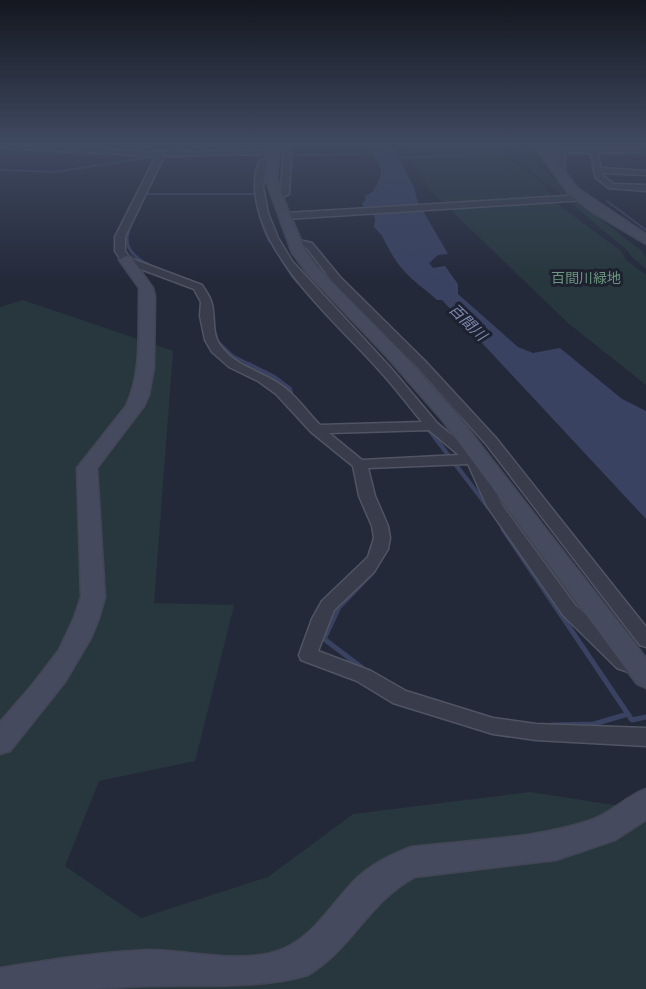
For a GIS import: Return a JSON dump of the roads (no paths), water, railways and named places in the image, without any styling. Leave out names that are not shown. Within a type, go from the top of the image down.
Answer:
[{"type":"street","points":[[0,742],[66,663],[88,617],[93,597],[87,468],[93,457],[136,405],[141,392],[144,369],[146,288],[120,251],[120,237],[144,188]]},
{"type":"street","points":[[258,188],[268,228],[296,273],[387,370],[428,426],[541,534],[643,673]]},
{"type":"street","points":[[275,188],[277,197],[291,216],[299,253],[312,270],[418,382],[465,460]]},
{"type":"street","points":[[571,188],[579,198],[646,240]]},
{"type":"street","points":[[614,194],[646,195]]},
{"type":"street","points":[[291,216],[579,198]]},
{"type":"street","points":[[295,242],[309,245],[336,279],[421,364],[491,441],[646,640]]},
{"type":"street","points":[[126,260],[198,287],[206,302],[206,316],[211,340],[216,349],[233,364],[262,378],[281,391],[316,429],[359,464],[362,469],[367,496],[380,528],[380,546],[369,568],[351,587],[333,601],[325,612],[308,655],[364,676],[399,697],[493,726],[525,732],[646,737]]},
{"type":"street","points":[[316,429],[428,426]]},
{"type":"street","points":[[359,464],[465,460]]},
{"type":"street","points":[[0,986],[85,972],[151,968],[259,974],[295,963],[324,942],[366,892],[386,875],[411,862],[556,845],[604,830],[646,803]]},
{"type":"water","points":[[379,188],[414,188],[418,202],[448,254],[438,255],[429,263],[433,268],[445,266],[458,284],[458,294],[518,347],[533,353],[560,348],[622,399],[646,411],[646,519],[374,227],[376,216],[366,214],[362,203],[366,200],[365,196]]},
{"type":"waterway","points":[[146,194],[149,188]]},
{"type":"waterway","points":[[257,188],[258,209],[269,241]]},
{"type":"waterway","name":"百間川","points":[[382,188],[375,199],[393,243],[414,271],[443,296]]},
{"type":"waterway","points":[[139,208],[146,194]]},
{"type":"waterway","points":[[146,194],[256,194]]},
{"type":"waterway","points":[[607,201],[646,230]]},
{"type":"waterway","points":[[127,240],[129,229]]},
{"type":"waterway","points":[[269,239],[293,277],[325,312]]},
{"type":"waterway","points":[[127,240],[129,249],[145,263],[201,287]]},
{"type":"waterway","points":[[214,338],[233,356],[251,365]]},
{"type":"waterway","points":[[248,364],[274,377],[290,389],[291,395]]},
{"type":"waterway","points":[[426,426],[488,507]]},
{"type":"waterway","points":[[503,529],[628,714]]},
{"type":"waterway","points":[[365,670],[324,639],[339,607],[372,573]]},
{"type":"waterway","points":[[552,725],[594,724],[628,714]]},
{"type":"waterway","points":[[628,714],[632,720],[646,717]]},
{"type":"park label","name":"百間川緑地","points":[[586,278]]}]
